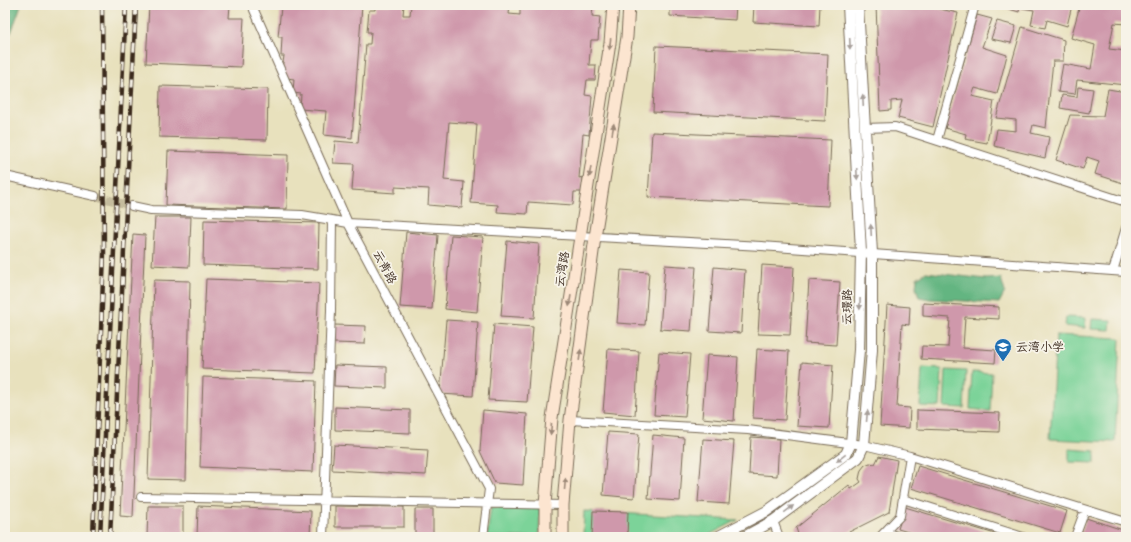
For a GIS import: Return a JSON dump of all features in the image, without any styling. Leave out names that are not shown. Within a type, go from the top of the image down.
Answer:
[{"type":"main road","name":"云湾路","points":[[545,537],[544,505],[552,418],[610,43],[613,5]]},
{"type":"main road","points":[[563,537],[563,505],[570,420],[595,237],[627,37],[629,5]]},
{"type":"street","name":"云青路","points":[[253,5],[348,223],[489,489],[483,537]]},
{"type":"street","name":"云璟路","points":[[848,5],[861,252],[859,350],[851,444]]},
{"type":"street","name":"云璟路","points":[[744,537],[773,521],[858,458],[864,445],[872,350],[872,253],[858,5]]},
{"type":"street","points":[[937,140],[975,5]]},
{"type":"street","points":[[865,128],[895,127],[1126,202]]},
{"type":"street","points":[[5,176],[95,196]]},
{"type":"street","points":[[132,206],[151,210],[302,215],[348,223],[861,252],[1126,272]]},
{"type":"street","points":[[323,537],[332,220]]},
{"type":"street","points":[[1113,271],[1126,228]]},
{"type":"street","points":[[570,420],[748,430],[864,445],[910,456],[1126,522]]},
{"type":"street","points":[[717,537],[767,511],[846,454],[851,444]]},
{"type":"street","points":[[883,535],[900,516],[910,456]]},
{"type":"street","points":[[141,496],[563,505]]},
{"type":"street","points":[[903,499],[1023,537]]},
{"type":"street","points":[[1075,537],[1085,510]]},
{"type":"street","points":[[773,521],[779,537]]},
{"type":"street","points":[[883,535],[899,537]]},
{"type":"green space","points":[[5,5],[21,5],[11,33],[5,31]]},
{"type":"green space","points":[[926,272],[986,279],[1001,278],[1005,292],[999,303],[929,299],[919,297],[916,287],[917,278]]},
{"type":"green space","points":[[1066,317],[1085,318],[1085,328],[1065,326]]},
{"type":"green space","points":[[1092,319],[1111,320],[1110,330],[1091,329]]},
{"type":"green space","points":[[1056,335],[1120,338],[1115,442],[1050,439]]},
{"type":"green space","points":[[922,368],[942,369],[940,407],[920,406]]},
{"type":"green space","points":[[946,370],[966,371],[964,408],[944,407]]},
{"type":"green space","points":[[972,372],[992,373],[990,411],[970,409]]},
{"type":"green space","points":[[1069,449],[1095,451],[1095,463],[1069,462]]},
{"type":"green space","points":[[491,507],[540,508],[539,537],[487,537]]},
{"type":"green space","points":[[584,511],[738,520],[705,537],[583,537]]},
{"type":"building","points":[[149,5],[230,5],[229,18],[244,18],[241,67],[146,63]]},
{"type":"building","points":[[265,5],[362,5],[352,138],[324,135],[326,111],[300,109],[301,94],[293,93],[294,79],[287,78],[282,69],[284,56],[281,56],[282,37],[278,37],[281,7]]},
{"type":"building","points":[[375,5],[404,5],[403,15],[410,15],[411,5],[510,5],[509,14],[520,15],[520,5],[593,5],[592,16],[600,17],[598,40],[591,40],[589,65],[596,65],[595,80],[587,80],[585,95],[592,96],[589,135],[583,134],[579,178],[583,177],[582,192],[574,192],[573,205],[528,202],[527,214],[497,212],[498,205],[471,203],[477,124],[449,122],[444,180],[464,182],[462,208],[428,205],[429,189],[395,187],[395,193],[352,190],[354,164],[333,163],[335,141],[358,143],[366,44],[370,44],[371,32],[367,32],[369,10],[375,10]]},
{"type":"building","points":[[670,5],[736,5],[735,20],[670,16]]},
{"type":"building","points":[[754,5],[820,5],[819,26],[753,22]]},
{"type":"building","points":[[876,5],[922,5],[958,13],[933,127],[898,118],[902,100],[891,101],[891,110],[880,111]]},
{"type":"building","points":[[996,5],[1020,5],[1019,12]]},
{"type":"building","points":[[1023,5],[1072,5],[1067,26],[1047,20],[1045,28],[1031,25],[1034,10],[1022,8]]},
{"type":"building","points":[[1080,5],[1126,5],[1126,24],[1114,23],[1109,49],[1126,51],[1126,85],[1077,80],[1075,94],[1058,92],[1063,64],[1091,69],[1095,45],[1071,38]]},
{"type":"building","points":[[977,15],[992,19],[982,47],[1007,55],[997,94],[975,88],[972,96],[994,101],[987,143],[965,139],[966,134],[945,128]]},
{"type":"building","points":[[997,21],[1016,26],[1011,43],[991,39]]},
{"type":"building","points":[[1022,27],[1064,40],[1063,61],[1053,61],[1046,128],[1033,125],[1031,133],[1049,137],[1045,158],[994,146],[997,129],[1016,131],[1016,120],[996,118]]},
{"type":"building","points":[[656,46],[828,54],[825,121],[653,112]]},
{"type":"building","points":[[160,86],[268,89],[267,140],[159,137]]},
{"type":"building","points":[[1078,87],[1093,89],[1089,113],[1060,108],[1062,95],[1077,97]]},
{"type":"building","points":[[1108,89],[1126,92],[1126,184],[1095,174],[1099,161],[1087,157],[1083,169],[1056,160],[1070,115],[1103,116]]},
{"type":"building","points":[[652,132],[831,140],[828,206],[648,197]]},
{"type":"building","points":[[168,151],[288,155],[287,209],[166,205]]},
{"type":"building","points":[[155,217],[191,217],[189,267],[152,265]]},
{"type":"building","points":[[204,220],[319,223],[318,269],[203,265]]},
{"type":"building","points":[[406,232],[438,235],[432,309],[400,307]]},
{"type":"building","points":[[133,234],[145,235],[133,517],[120,516]]},
{"type":"building","points":[[451,235],[483,237],[477,312],[445,309]]},
{"type":"building","points":[[507,241],[539,244],[534,318],[501,316]]},
{"type":"building","points":[[665,265],[696,267],[691,331],[660,329]]},
{"type":"building","points":[[762,265],[794,267],[790,335],[758,334]]},
{"type":"building","points":[[714,267],[745,270],[741,333],[709,331]]},
{"type":"building","points":[[621,270],[649,272],[645,325],[617,323]]},
{"type":"building","points":[[206,279],[319,283],[315,373],[202,369]]},
{"type":"building","points":[[154,280],[190,281],[186,480],[148,479]]},
{"type":"building","points":[[809,280],[840,282],[836,345],[805,343]]},
{"type":"building","points":[[923,303],[999,307],[999,319],[965,317],[963,348],[996,350],[995,363],[921,359],[922,346],[948,347],[950,318],[923,316]]},
{"type":"building","points":[[887,305],[910,307],[909,325],[902,324],[897,407],[910,408],[909,428],[880,426]]},
{"type":"building","points":[[446,320],[478,322],[473,396],[440,394]]},
{"type":"building","points":[[494,324],[533,327],[527,402],[488,400]]},
{"type":"building","points":[[334,325],[366,326],[365,344],[334,343]]},
{"type":"building","points":[[608,349],[639,351],[635,415],[603,412]]},
{"type":"building","points":[[757,349],[789,351],[785,420],[753,418]]},
{"type":"building","points":[[659,352],[690,354],[685,417],[654,415]]},
{"type":"building","points":[[707,355],[738,357],[734,421],[702,418]]},
{"type":"building","points":[[802,362],[833,365],[829,428],[797,426]]},
{"type":"building","points":[[335,365],[387,367],[387,388],[334,386]]},
{"type":"building","points":[[203,377],[316,381],[313,472],[200,467]]},
{"type":"building","points":[[335,407],[410,410],[410,433],[335,430]]},
{"type":"building","points":[[483,410],[527,414],[523,485],[495,483],[480,451]]},
{"type":"building","points":[[917,410],[1000,413],[999,432],[917,429]]},
{"type":"building","points":[[608,432],[639,434],[634,498],[603,495]]},
{"type":"building","points":[[653,435],[684,438],[680,501],[648,499]]},
{"type":"building","points":[[751,437],[779,439],[777,476],[749,474]]},
{"type":"building","points":[[703,439],[734,441],[729,504],[698,502]]},
{"type":"building","points":[[334,445],[428,450],[426,475],[332,470]]},
{"type":"building","points":[[879,456],[897,460],[889,512],[839,537],[799,537],[796,528],[849,485],[851,489],[861,482],[859,479],[861,470],[865,465],[870,463],[875,464]]},
{"type":"building","points":[[918,466],[1067,511],[1060,533],[911,488]]},
{"type":"building","points":[[148,506],[183,506],[183,537],[147,537]]},
{"type":"building","points":[[198,506],[311,511],[310,537],[197,537]]},
{"type":"building","points":[[335,506],[404,507],[404,527],[335,527]]},
{"type":"building","points":[[905,507],[1005,537],[925,537],[898,529]]},
{"type":"building","points":[[415,509],[433,509],[433,537],[415,537]]},
{"type":"building","points":[[593,511],[628,512],[627,537],[592,537]]},
{"type":"building","points":[[1086,518],[1126,531],[1126,537],[1080,537]]},
{"type":"tunnel","points":[[95,196],[132,206]]},
{"type":"railway","points":[[93,537],[104,253],[102,5]]},
{"type":"railway","points":[[100,537],[126,5]]},
{"type":"railway","points":[[110,537],[136,5]]},
{"type":"place","name":"云湾小学","points":[[1003,362]]}]
